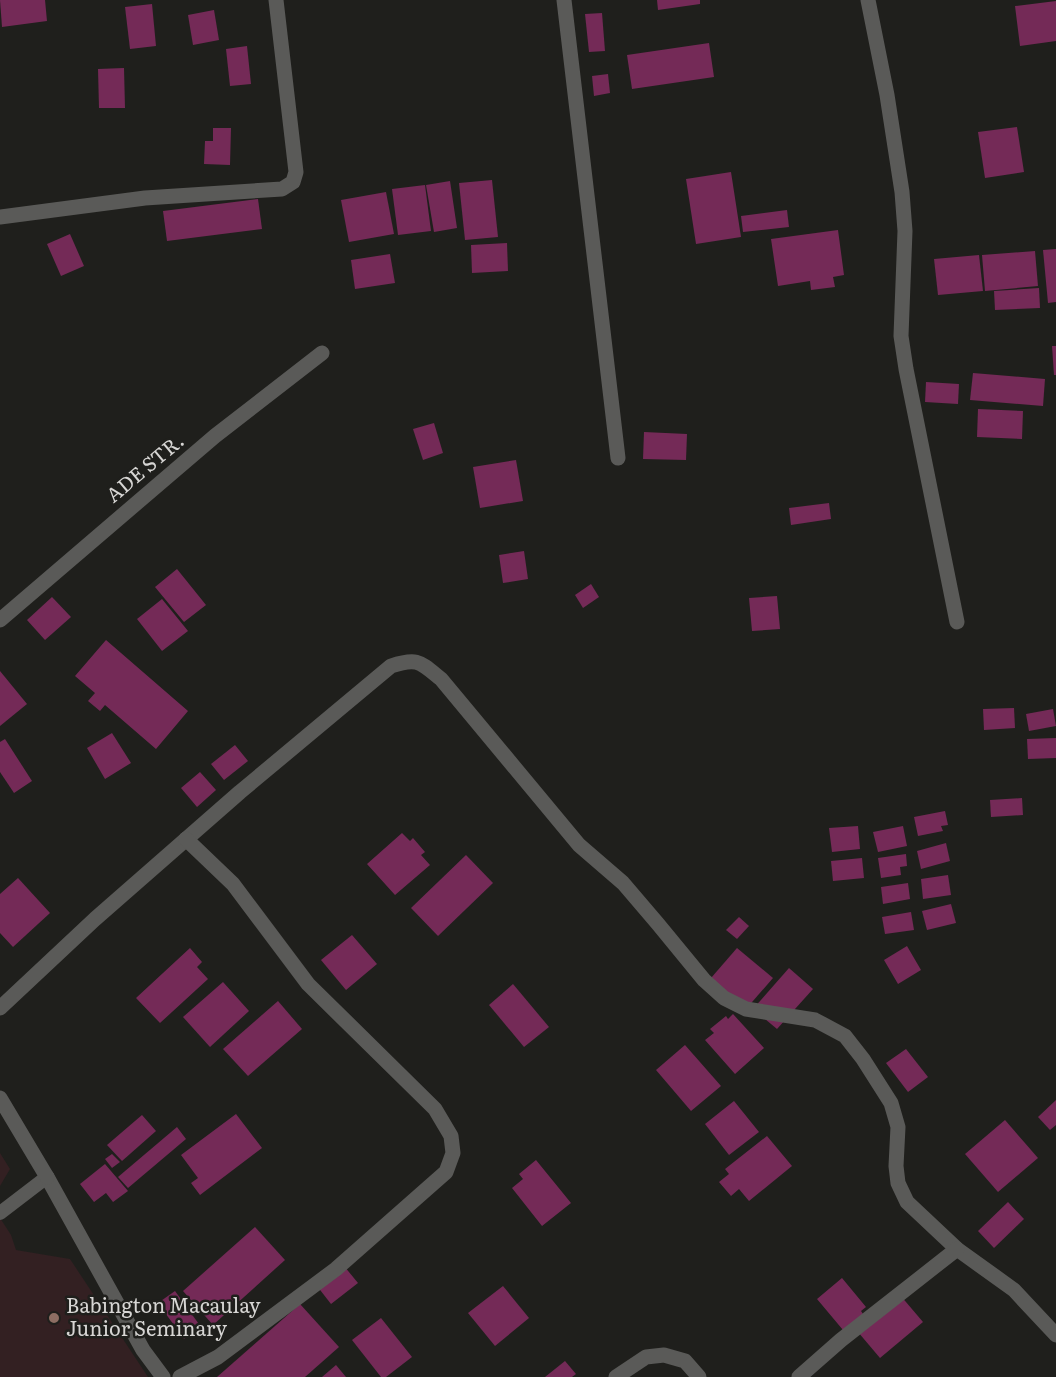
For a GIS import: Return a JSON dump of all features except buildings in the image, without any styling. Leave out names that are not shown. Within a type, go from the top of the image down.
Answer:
[{"type":"street","points":[[0,217],[145,198],[282,189],[292,182],[296,172],[276,0]]},
{"type":"street","points":[[564,0],[618,458]]},
{"type":"street","points":[[868,0],[887,94],[902,192],[905,231],[901,336],[957,622]]},
{"type":"street","name":"ADE STR.","points":[[0,620],[215,436],[321,353]]},
{"type":"street","points":[[0,1008],[95,919],[186,839],[391,666],[407,660],[421,663],[441,679],[579,845],[623,883],[704,980],[724,998],[746,1009],[814,1020],[846,1036],[891,1103],[898,1127],[896,1166],[898,1183],[907,1203],[957,1249],[1014,1290],[1056,1335]]},
{"type":"street","points":[[180,1377],[218,1357],[336,1269],[446,1172],[453,1153],[451,1136],[435,1109],[308,984],[233,884],[186,839]]},
{"type":"street","points":[[0,1098],[29,1144],[143,1350],[163,1377]]},
{"type":"street","points":[[799,1377],[841,1340],[957,1249]]},
{"type":"street","points":[[616,1377],[646,1357],[664,1355],[685,1361],[699,1377]]},
{"type":"lane","points":[[0,1213],[47,1177]]},
{"type":"shaded area","points":[[0,1153],[10,1169],[0,1186]]},
{"type":"shaded area","name":"Babington Macaulay Junior Seminary","points":[[0,1218],[11,1235],[16,1250],[70,1259],[148,1377],[0,1377]]},
{"type":"place","name":"Babington Macaulay Junior Seminary","points":[[54,1318]]}]
